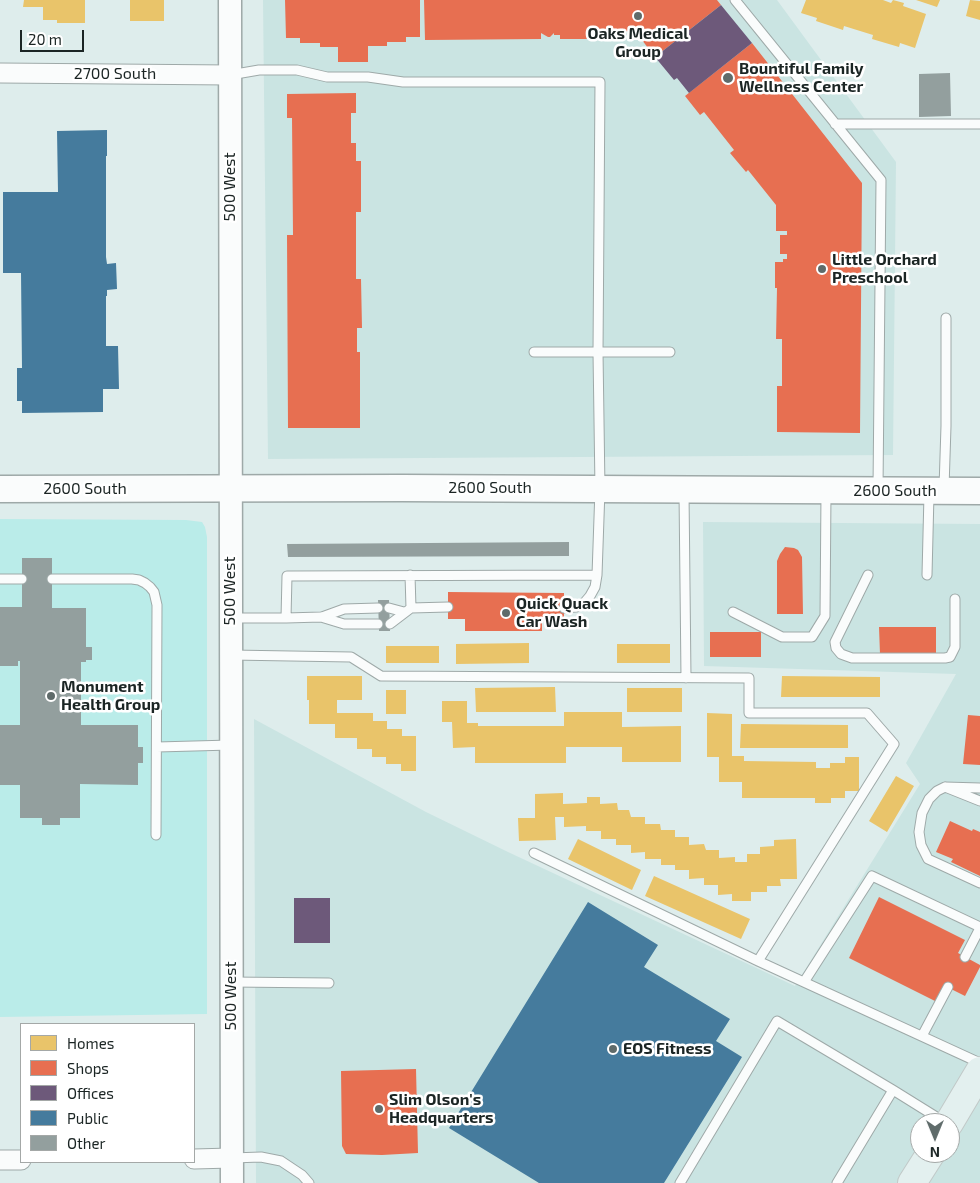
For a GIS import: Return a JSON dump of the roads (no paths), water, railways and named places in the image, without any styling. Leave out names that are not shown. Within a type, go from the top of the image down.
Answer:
[{"type":"main road","name":"2600 South","points":[[0,489],[364,488],[980,491]]},
{"type":"main road","points":[[954,1113],[980,1071]]},
{"type":"main road","points":[[912,1183],[925,1163]]},
{"type":"street","name":"500 West","points":[[230,0],[232,1183]]},
{"type":"street","name":"2700 South","points":[[0,73],[230,75]]},
{"type":"street","points":[[195,1159],[231,1158]]},
{"type":"street","points":[[0,1160],[20,1160]]},
{"type":"lane","points":[[735,0],[881,180],[878,490]]},
{"type":"lane","points":[[230,75],[259,70],[297,70],[327,77],[368,77],[403,82],[600,82],[598,352],[600,489],[597,575],[590,596],[584,603],[576,607],[564,608]]},
{"type":"lane","points":[[835,124],[980,124]]},
{"type":"lane","points":[[927,575],[946,426],[946,318]]},
{"type":"lane","points":[[534,352],[670,352]]},
{"type":"lane","points":[[684,489],[686,678]]},
{"type":"lane","points":[[733,612],[782,637],[812,637],[825,616],[826,490]]},
{"type":"lane","points":[[390,624],[407,610],[410,575]]},
{"type":"lane","points":[[286,618],[287,576],[597,575]]},
{"type":"lane","points":[[868,575],[835,642],[836,648],[841,654],[852,658],[945,658],[950,656],[956,647],[956,599]]},
{"type":"lane","points":[[0,579],[22,579]]},
{"type":"lane","points":[[52,579],[132,579],[145,583],[154,592],[157,605],[156,835]]},
{"type":"lane","points":[[389,608],[407,610],[448,607]]},
{"type":"lane","points":[[321,618],[344,609],[378,608]]},
{"type":"lane","points":[[230,618],[321,618],[344,624],[378,624]]},
{"type":"lane","points":[[230,656],[351,657],[381,676],[749,678],[749,713],[867,713],[894,744],[758,961]]},
{"type":"lane","points":[[156,747],[231,745]]},
{"type":"lane","points":[[980,788],[945,787],[937,791],[928,799],[922,813],[919,832],[921,845],[928,859],[980,883]]},
{"type":"lane","points":[[945,787],[980,801]]},
{"type":"lane","points":[[534,853],[758,961],[980,1063]]},
{"type":"lane","points":[[804,982],[872,876],[980,927],[965,957]]},
{"type":"lane","points":[[231,982],[329,983]]},
{"type":"lane","points":[[922,1036],[948,987]]},
{"type":"lane","points":[[684,1182],[777,1020],[931,1113]]},
{"type":"lane","points":[[837,1183],[893,1090]]},
{"type":"lane","points":[[231,1158],[261,1158],[281,1161],[302,1175],[309,1183]]},
{"type":"place","name":"Oaks Medical Group","points":[[638,16]]},
{"type":"place","name":"Bountiful Family Wellness Center","points":[[728,78]]},
{"type":"place","name":"Little Orchard Preschool","points":[[822,269]]},
{"type":"place","name":"Quick Quack Car Wash","points":[[506,613]]},
{"type":"place","name":"Monument Health Group","points":[[51,696]]},
{"type":"place","name":"EOS Fitness","points":[[613,1049]]},
{"type":"place","name":"Slim Olson's Headquarters","points":[[379,1109]]}]
